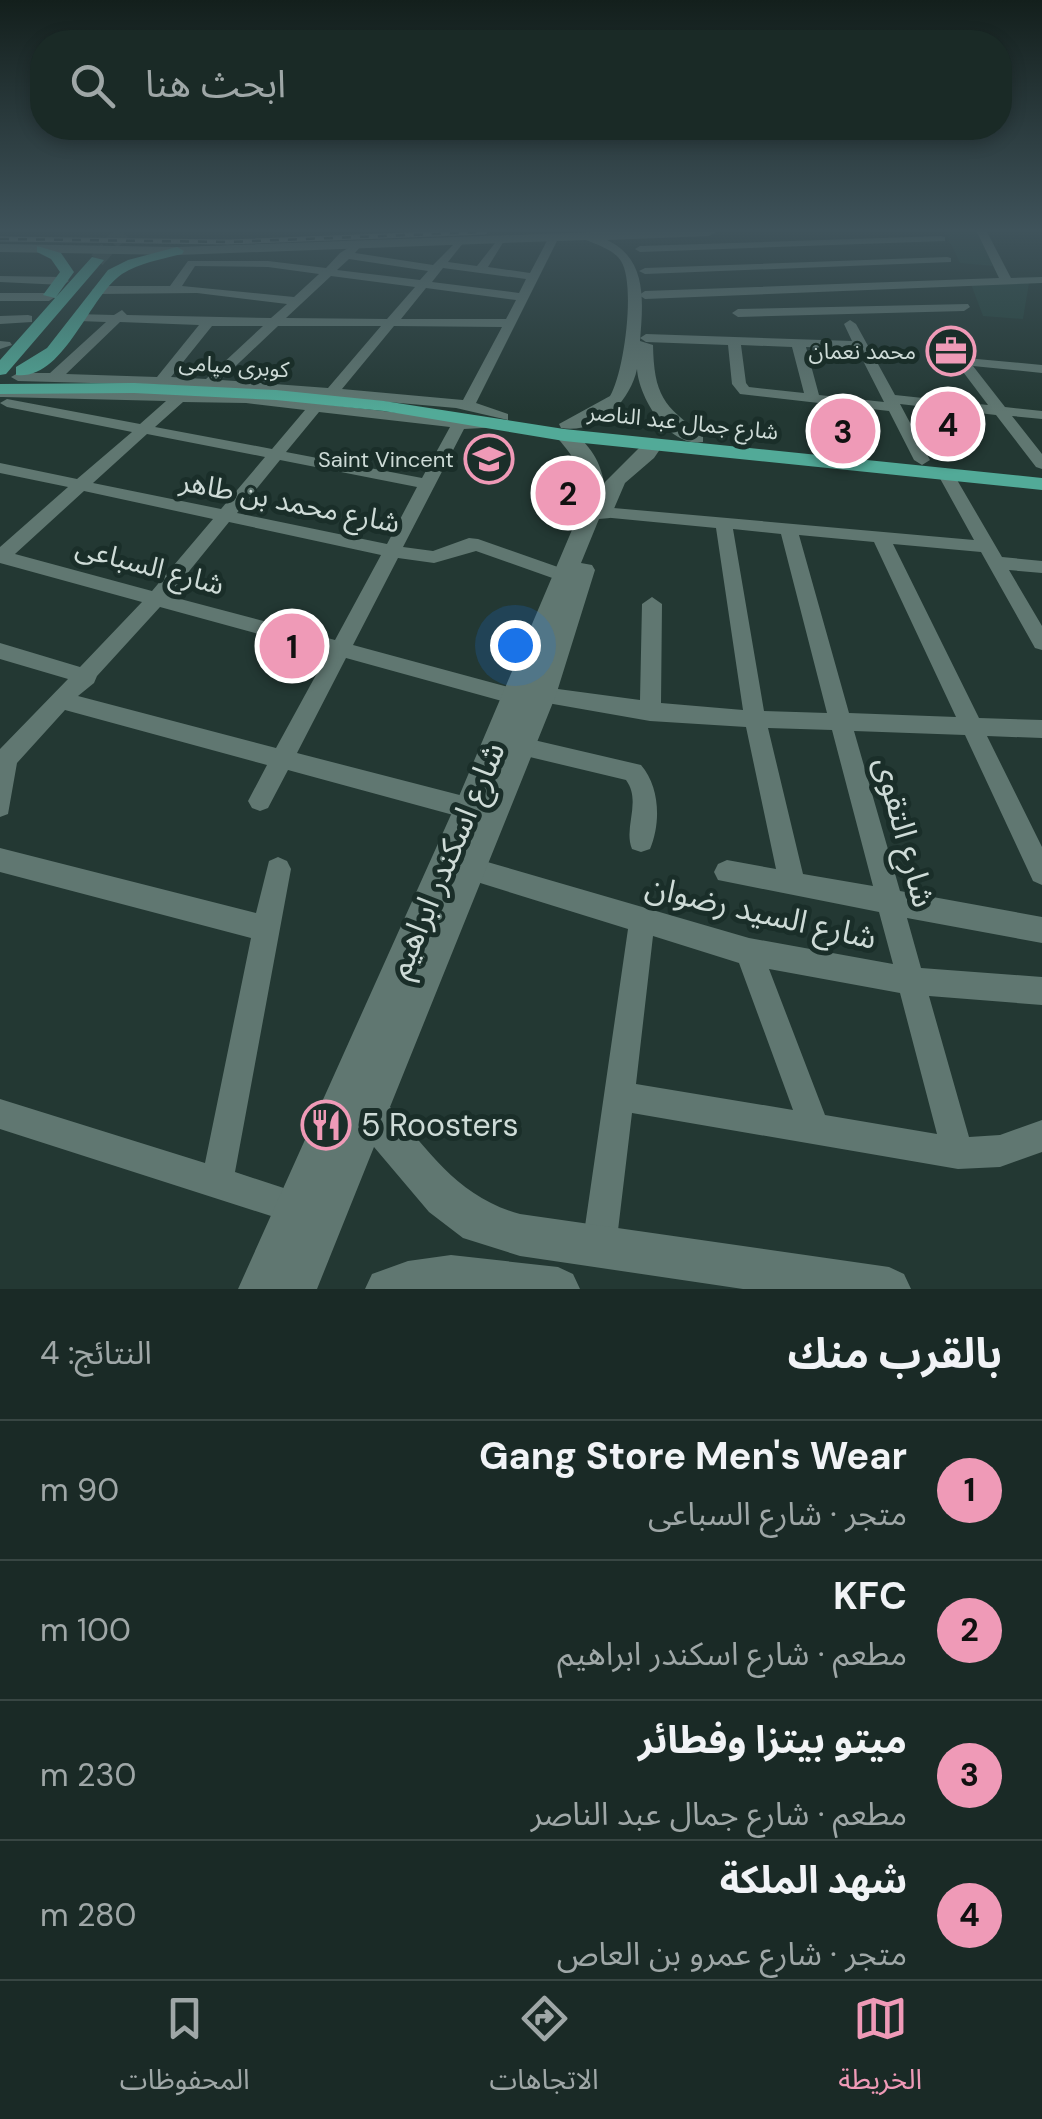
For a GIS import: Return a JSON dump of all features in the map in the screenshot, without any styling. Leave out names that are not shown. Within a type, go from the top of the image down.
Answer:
[{"type":"main road","points":[[2,347],[53,292]]},
{"type":"main road","points":[[4,382],[77,292]]},
{"type":"main road","points":[[4,382],[53,352],[96,292]]},
{"type":"main road","name":"كوبرى ميامى","points":[[4,382],[237,392],[462,415]]},
{"type":"main road","name":"شارع جمال عبد الناصر","points":[[462,415],[653,445],[1042,484]]},
{"type":"main road","name":"شارع جمال عبد الناصر","points":[[566,429],[1042,468]]},
{"type":"street","points":[[53,378],[146,292]]},
{"type":"street","points":[[239,292],[296,300]]},
{"type":"street","points":[[210,382],[305,292]]},
{"type":"street","points":[[332,391],[417,292]]},
{"type":"street","points":[[486,292],[523,297]]},
{"type":"street","points":[[260,800],[526,292]]},
{"type":"street","points":[[566,429],[614,402],[626,383],[636,292]]},
{"type":"street","points":[[696,292],[645,294],[644,384],[668,416],[696,438]]},
{"type":"street","points":[[700,292],[708,307]]},
{"type":"street","points":[[859,292],[875,313]]},
{"type":"street","points":[[0,297],[48,297]]},
{"type":"street","points":[[738,313],[875,313],[964,307]]},
{"type":"street","points":[[940,308],[952,322]]},
{"type":"street","points":[[79,317],[208,322],[510,323]]},
{"type":"street","points":[[0,320],[28,319]]},
{"type":"street","points":[[162,379],[208,322]]},
{"type":"street","points":[[850,324],[922,460]]},
{"type":"street","points":[[942,336],[1042,468]]},
{"type":"street","points":[[646,338],[861,346]]},
{"type":"street","points":[[734,341],[740,388],[752,393],[1042,415]]},
{"type":"street","points":[[798,343],[813,399]]},
{"type":"street","points":[[960,361],[1042,368]]},
{"type":"street","name":"شارع جمال عبد الناصر","points":[[4,382],[53,378],[210,382],[332,391],[462,415]]},
{"type":"street","points":[[4,382],[145,428],[428,484]]},
{"type":"street","name":"شارع جمال عبد الناصر","points":[[4,382],[462,415]]},
{"type":"street","points":[[0,556],[181,396]]},
{"type":"street","points":[[0,807],[2,761],[87,677],[317,405]]},
{"type":"street","name":"شارع اسكندر ابراهيم","points":[[260,1289],[480,811],[529,696],[597,512],[594,468],[566,429]]},
{"type":"street","name":"شارع اسكندر ابراهيم","points":[[295,1289],[470,869],[480,811],[521,746],[529,696],[565,576],[616,480],[653,445]]},
{"type":"street","name":"شارع محمد بن طاهر","points":[[0,468],[392,551],[434,557],[461,546],[478,545],[565,576]]},
{"type":"street","points":[[946,473],[1042,643]]},
{"type":"street","points":[[597,512],[881,538],[992,554],[1042,566]]},
{"type":"street","points":[[724,525],[755,719],[792,883]]},
{"type":"street","name":"شارع التقوى","points":[[788,529],[958,1153]]},
{"type":"street","points":[[881,538],[1042,873]]},
{"type":"street","name":"شارع السباعى","points":[[0,556],[529,696],[650,712],[755,719],[1042,729]]},
{"type":"street","points":[[650,712],[652,604]]},
{"type":"street","points":[[0,650],[87,677]]},
{"type":"street","points":[[63,701],[480,811]]},
{"type":"street","points":[[521,746],[633,772],[642,780],[644,793],[641,841]]},
{"type":"street","points":[[0,860],[266,929]]},
{"type":"street","points":[[217,1182],[278,869]]},
{"type":"street","name":"شارع السيد رضوان","points":[[470,869],[749,952],[912,982],[1042,991]]},
{"type":"street","points":[[728,872],[1042,930]]},
{"type":"street","points":[[599,1247],[642,922]]},
{"type":"street","points":[[749,952],[816,1132]]},
{"type":"street","points":[[619,1096],[958,1153],[1000,1151],[1042,1136]]},
{"type":"street","points":[[369,1112],[443,1198],[478,1223],[599,1247],[889,1289]]},
{"type":"street","points":[[0,1114],[296,1208]]},
{"type":"street","points":[[387,1289],[431,1277],[479,1274],[532,1287]]},
{"type":"shaded area","points":[[974,292],[1027,292],[1023,319],[983,316]]},
{"type":"place","name":"محمد نعمان","points":[[951,351]]},
{"type":"place","name":"شهد الملكة","points":[[948,424]]},
{"type":"place","name":"ميتو بيتزا وفطائر","points":[[843,431]]},
{"type":"place","name":"Saint Vincent","points":[[489,459]]},
{"type":"place","name":"KFC","points":[[568,493]]},
{"type":"place","name":"Gang Store Men's Wear","points":[[292,646]]},
{"type":"place","name":"5 Roosters","points":[[326,1125]]}]
